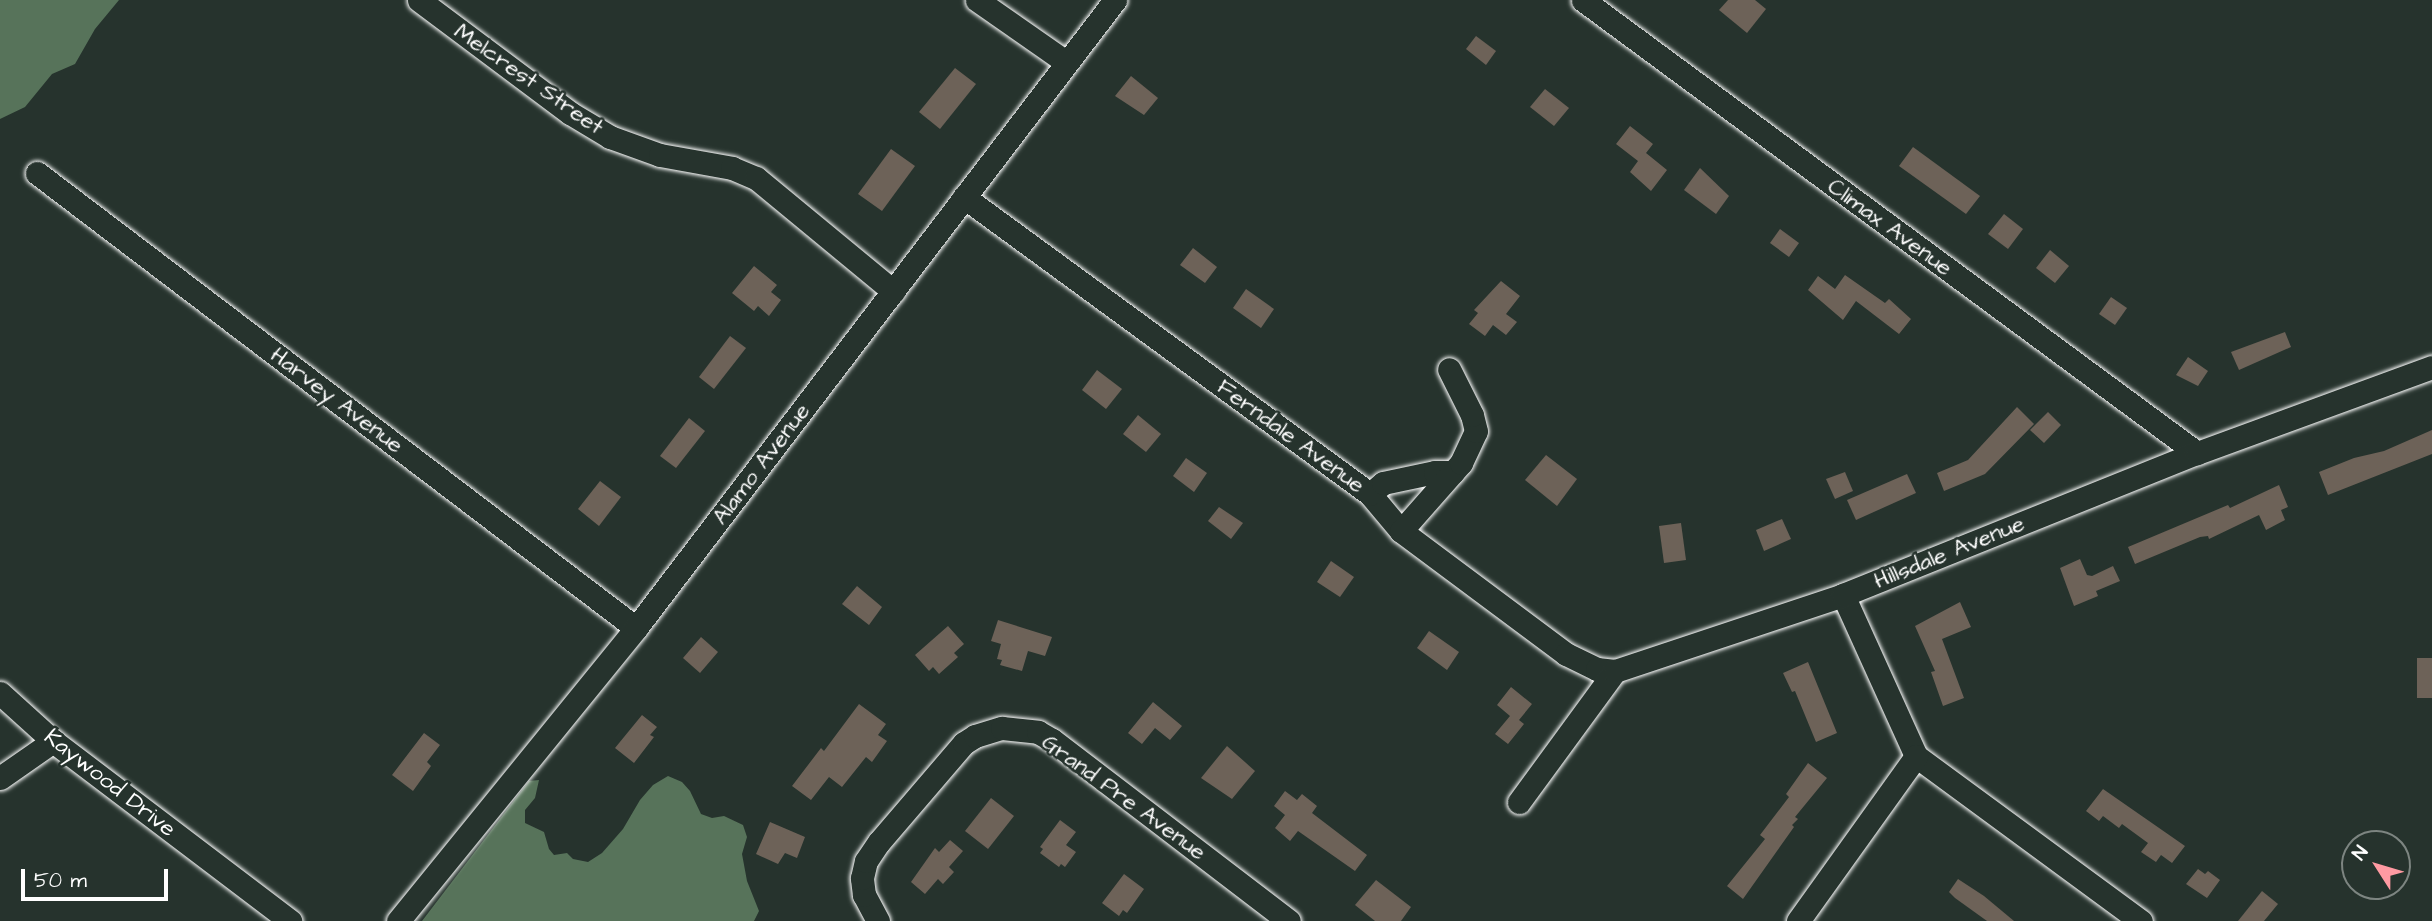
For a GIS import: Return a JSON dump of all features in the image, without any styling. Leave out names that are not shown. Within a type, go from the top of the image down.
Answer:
[{"type":"street","name":"Melcrest Street","points":[[419,0],[570,113],[610,136],[660,155],[732,169],[756,178],[893,291]]},
{"type":"street","points":[[977,0],[1066,62]]},
{"type":"street","name":"Alamo Avenue","points":[[398,921],[636,628],[1115,0]]},
{"type":"street","name":"Climax Avenue","points":[[1583,0],[2197,453]]},
{"type":"street","name":"Harvey Avenue","points":[[37,173],[636,628]]},
{"type":"street","name":"Ferndale Avenue","points":[[964,197],[1370,494],[1401,531],[1566,654],[1597,669],[1615,671]]},
{"type":"street","name":"Hillsdale Avenue","points":[[1615,671],[1843,595],[2197,453],[2432,367]]},
{"type":"street","points":[[1401,531],[1453,472],[1471,447],[1476,431],[1472,415],[1449,369]]},
{"type":"street","points":[[1370,494],[1383,483],[1435,472],[1453,472]]},
{"type":"street","points":[[1843,595],[1916,755],[2141,921]]},
{"type":"street","points":[[1519,802],[1615,671]]},
{"type":"street","name":"Kaywood Drive","points":[[0,693],[53,741],[290,921]]},
{"type":"street","name":"Grand Pre Avenue","points":[[878,921],[864,895],[862,878],[866,861],[949,759],[975,736],[1002,728],[1038,732],[1289,921]]},
{"type":"street","points":[[0,778],[53,741]]},
{"type":"street","points":[[1798,921],[1916,755]]},
{"type":"green space","points":[[0,0],[119,0],[95,29],[75,64],[52,74],[25,107],[0,119]]},
{"type":"green space","points":[[668,776],[682,782],[690,791],[701,814],[712,818],[724,816],[743,825],[747,837],[742,854],[747,881],[759,911],[754,921],[422,921],[529,781],[539,780],[535,798],[525,810],[525,823],[544,832],[549,849],[554,855],[567,853],[573,859],[588,862],[602,853],[623,829],[640,800],[653,785]]},
{"type":"building","points":[[1728,0],[1755,0],[1766,9],[1747,33],[1719,10]]},
{"type":"building","points":[[1476,36],[1496,51],[1486,65],[1466,49]]},
{"type":"building","points":[[955,68],[976,84],[940,129],[919,112]]},
{"type":"building","points":[[1131,76],[1158,98],[1144,115],[1115,96]]},
{"type":"building","points":[[1545,89],[1569,108],[1554,126],[1530,107]]},
{"type":"building","points":[[1630,126],[1653,144],[1646,153],[1667,170],[1651,191],[1630,172],[1638,161],[1616,144]]},
{"type":"building","points":[[1913,147],[1980,196],[1966,214],[1899,166]]},
{"type":"building","points":[[891,149],[915,166],[882,211],[858,194]]},
{"type":"building","points":[[1700,168],[1729,196],[1716,214],[1684,190]]},
{"type":"building","points":[[2004,214],[2023,229],[2008,249],[1988,234]]},
{"type":"building","points":[[1780,229],[1799,243],[1789,257],[1770,243]]},
{"type":"building","points":[[1193,248],[1217,267],[1205,283],[1180,265]]},
{"type":"building","points":[[2050,250],[2069,266],[2055,283],[2036,268]]},
{"type":"building","points":[[754,266],[777,285],[771,292],[781,300],[769,316],[758,306],[754,311],[732,293]]},
{"type":"building","points":[[1845,275],[1885,303],[1889,299],[1911,319],[1899,334],[1856,301],[1843,320],[1808,290],[1818,276],[1835,289]]},
{"type":"building","points":[[1501,281],[1520,296],[1506,314],[1517,322],[1506,335],[1493,325],[1485,336],[1469,324],[1478,313],[1474,310]]},
{"type":"building","points":[[1246,289],[1274,309],[1261,328],[1233,308]]},
{"type":"building","points":[[2111,297],[2127,308],[2115,325],[2099,314]]},
{"type":"building","points":[[2285,332],[2291,347],[2239,370],[2231,352]]},
{"type":"building","points":[[730,336],[746,348],[714,389],[699,377]]},
{"type":"building","points":[[2188,357],[2208,371],[2198,386],[2176,375]]},
{"type":"building","points":[[1097,370],[1122,389],[1106,409],[1082,390]]},
{"type":"building","points":[[2017,407],[2034,424],[1985,474],[1944,491],[1937,473],[1968,460]]},
{"type":"building","points":[[2048,412],[2061,425],[2044,443],[2030,430]]},
{"type":"building","points":[[1138,415],[1161,434],[1146,452],[1123,434]]},
{"type":"building","points":[[689,418],[705,431],[676,468],[660,456]]},
{"type":"building","points":[[2432,430],[2432,454],[2328,495],[2319,472],[2354,458],[2384,451]]},
{"type":"building","points":[[1546,455],[1577,479],[1557,506],[1525,480]]},
{"type":"building","points":[[1186,458],[1207,473],[1194,492],[1173,476]]},
{"type":"building","points":[[1845,472],[1853,491],[1835,499],[1826,479]]},
{"type":"building","points":[[1907,474],[1916,493],[1856,520],[1847,500]]},
{"type":"building","points":[[600,481],[621,497],[599,526],[578,509]]},
{"type":"building","points":[[2279,485],[2288,507],[2281,510],[2285,520],[2266,530],[2259,515],[2209,539],[2208,536],[2200,537],[2135,564],[2128,547],[2228,505],[2230,508]]},
{"type":"building","points":[[1219,507],[1243,523],[1231,539],[1208,521]]},
{"type":"building","points":[[1782,519],[1791,539],[1764,551],[1756,530]]},
{"type":"building","points":[[1681,523],[1686,560],[1664,563],[1659,526]]},
{"type":"building","points":[[2080,559],[2087,575],[2092,576],[2113,566],[2120,581],[2096,591],[2098,596],[2074,606],[2060,568]]},
{"type":"building","points":[[1331,561],[1354,577],[1340,597],[1317,582]]},
{"type":"building","points":[[857,586],[882,607],[869,625],[842,604]]},
{"type":"building","points":[[1960,602],[1971,627],[1942,639],[1964,698],[1943,706],[1931,672],[1935,671],[1915,626]]},
{"type":"building","points":[[998,620],[1052,637],[1045,656],[1028,651],[1022,671],[1000,665],[1002,660],[997,659],[1001,644],[991,641]]},
{"type":"building","points":[[948,626],[964,644],[954,653],[958,657],[939,674],[933,667],[929,671],[915,655]]},
{"type":"building","points":[[1429,631],[1459,652],[1447,670],[1417,648]]},
{"type":"building","points":[[701,637],[718,652],[700,673],[683,658]]},
{"type":"building","points":[[2417,658],[2432,658],[2432,698],[2417,698]]},
{"type":"building","points":[[1808,662],[1837,733],[1816,742],[1795,691],[1792,692],[1783,673]]},
{"type":"building","points":[[1511,687],[1532,704],[1519,720],[1524,724],[1508,744],[1495,734],[1510,716],[1497,705]]},
{"type":"building","points":[[1153,702],[1182,726],[1170,740],[1155,728],[1142,744],[1128,733]]},
{"type":"building","points":[[859,704],[886,724],[878,735],[887,741],[872,762],[866,757],[842,787],[829,777],[811,800],[792,786],[821,748],[824,751]]},
{"type":"building","points":[[642,715],[657,727],[650,735],[654,737],[634,763],[615,748]]},
{"type":"building","points":[[424,733],[440,745],[427,762],[431,766],[413,791],[392,775]]},
{"type":"building","points":[[1227,746],[1255,771],[1232,799],[1201,778]]},
{"type":"building","points":[[1808,763],[1827,778],[1795,817],[1798,819],[1792,825],[1794,827],[1743,899],[1727,886],[1765,839],[1760,835],[1789,797],[1786,794]]},
{"type":"building","points":[[2103,789],[2185,846],[2172,863],[2161,855],[2156,862],[2141,852],[2148,843],[2122,824],[2119,828],[2103,816],[2099,821],[2086,811]]},
{"type":"building","points":[[1285,791],[1297,800],[1302,794],[1317,806],[1312,813],[1367,855],[1355,871],[1298,831],[1290,841],[1275,828],[1285,815],[1274,806]]},
{"type":"building","points":[[991,798],[1014,816],[988,849],[965,831]]},
{"type":"building","points":[[1060,820],[1076,832],[1066,845],[1076,852],[1065,867],[1061,864],[1059,867],[1040,853],[1043,849],[1040,847]]},
{"type":"building","points":[[770,822],[805,837],[797,858],[785,853],[778,864],[756,854]]},
{"type":"building","points":[[950,840],[963,851],[949,867],[954,872],[943,884],[938,879],[925,894],[911,882],[935,848],[939,852]]},
{"type":"building","points":[[2198,869],[2205,874],[2208,871],[2220,880],[2207,898],[2186,884]]},
{"type":"building","points":[[1124,874],[1144,889],[1127,913],[1123,910],[1119,916],[1102,903]]},
{"type":"building","points":[[1958,879],[2014,921],[1987,921],[1955,898],[1949,892]]},
{"type":"building","points":[[1376,880],[1411,907],[1401,921],[1375,921],[1355,905]]},
{"type":"building","points":[[2262,891],[2278,904],[2264,921],[2238,921]]}]
